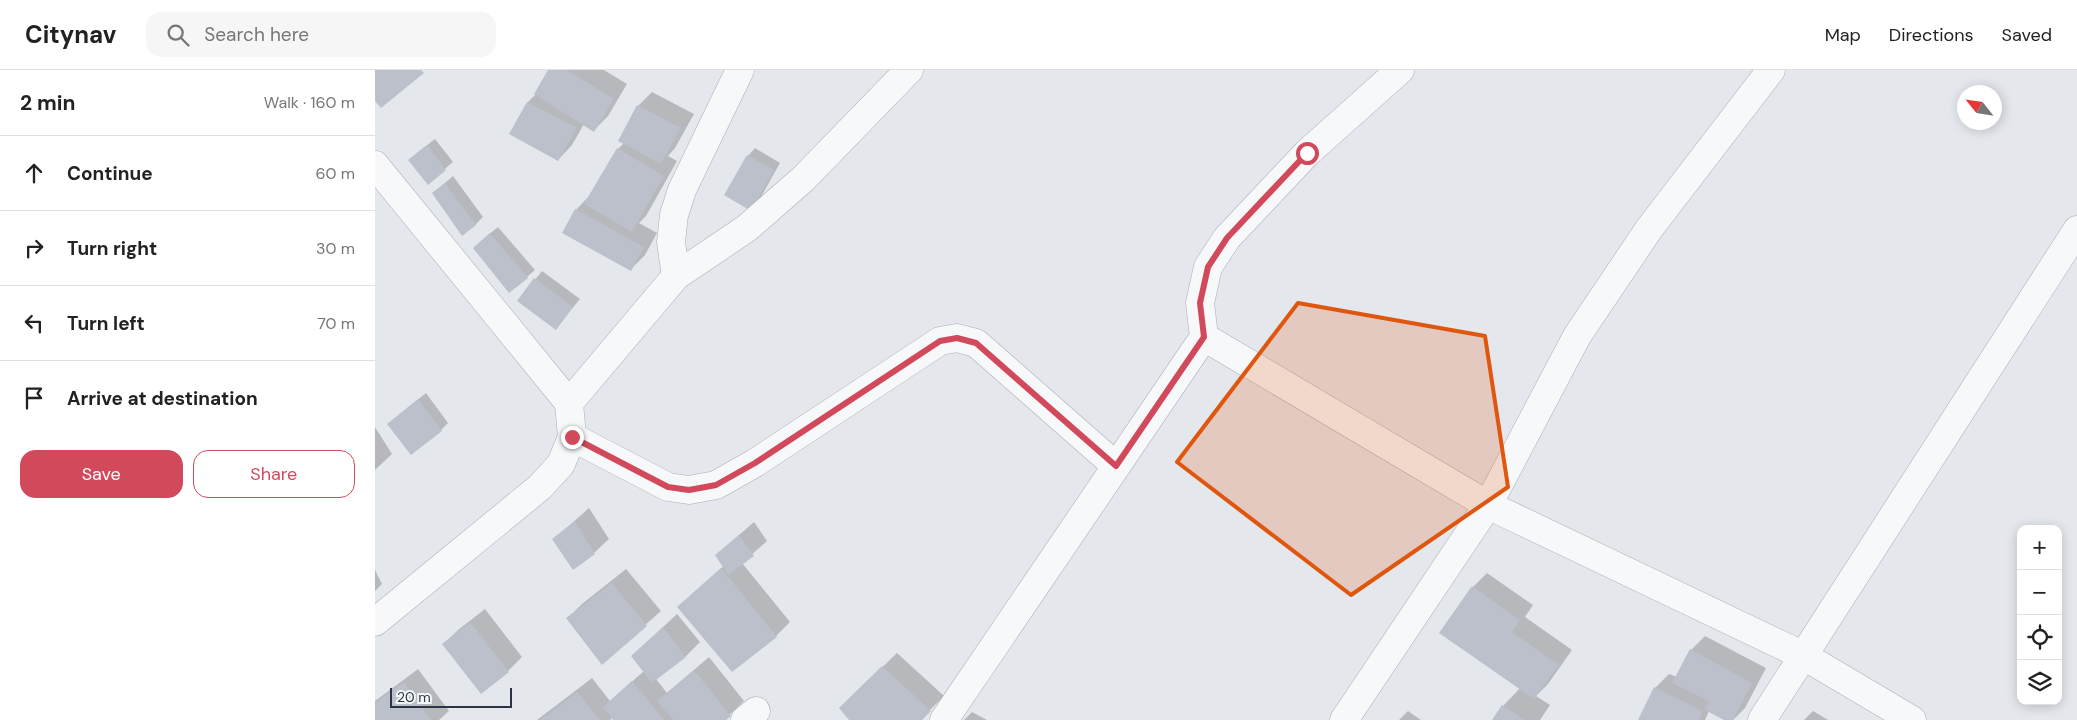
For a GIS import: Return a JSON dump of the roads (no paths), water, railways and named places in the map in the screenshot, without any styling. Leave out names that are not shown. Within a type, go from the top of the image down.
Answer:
[{"type":"street","points":[[676,276],[671,242],[674,215],[681,190],[740,70]]},
{"type":"street","points":[[569,403],[676,276],[747,228],[796,185],[909,70]]},
{"type":"street","points":[[944,720],[1204,337],[1200,303],[1208,267],[1227,238],[1307,153],[1400,70]]},
{"type":"street","points":[[1344,720],[1488,505],[1577,336],[1649,229],[1771,70]]},
{"type":"street","points":[[375,622],[540,487],[561,464],[572,437],[569,403],[381,182]]},
{"type":"street","points":[[1762,720],[2077,230]]},
{"type":"street","points":[[1204,337],[1488,505],[1804,656],[1912,720]]},
{"type":"street","points":[[572,437],[668,487],[689,490],[716,485],[755,463],[940,341],[957,338],[976,343],[1116,466]]}]
